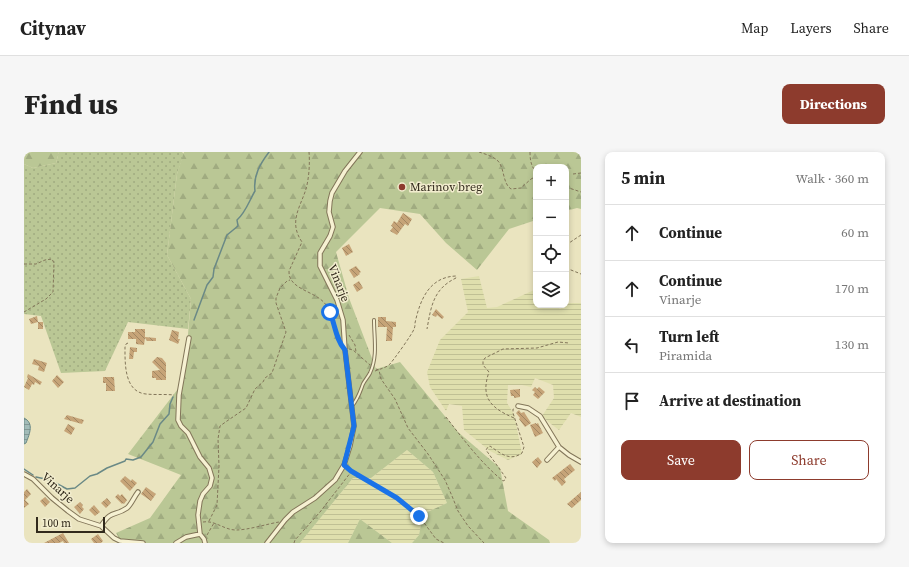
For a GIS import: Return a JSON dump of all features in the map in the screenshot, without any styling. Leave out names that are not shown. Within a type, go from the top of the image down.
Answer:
[{"type":"street","name":"Vinarje","points":[[267,543],[293,512],[315,498],[335,480],[344,465],[354,426],[343,320],[337,300],[320,266],[320,253],[330,236],[333,227],[329,212],[332,193],[345,171],[360,152]]},
{"type":"street","points":[[189,338],[179,395],[178,420],[191,439],[200,457],[209,468],[212,478],[210,486],[203,494],[200,501],[198,523],[200,534],[204,541]]},
{"type":"street","points":[[518,406],[528,408],[540,416],[559,447],[569,456],[581,462]]},
{"type":"street","points":[[547,460],[559,447]]},
{"type":"street","name":"Vinarje","points":[[24,474],[32,479],[68,511],[80,519],[100,526],[119,542],[143,543]]},
{"type":"street","points":[[100,526],[110,515],[128,508],[138,492]]},
{"type":"street","points":[[176,543],[186,537],[200,534]]},
{"type":"lane","points":[[352,406],[357,400],[372,367],[376,342],[374,320]]},
{"type":"path","points":[[309,152],[308,179],[296,217],[298,234],[302,242],[289,270],[289,276],[291,280],[306,291],[317,295],[325,304],[336,326],[339,343],[345,350],[351,349],[364,361],[378,370],[381,379],[395,399],[408,428],[428,454],[445,480],[458,511],[468,526],[484,543]]},
{"type":"path","points":[[479,152],[492,157],[500,163],[507,185],[510,189],[521,188],[533,178]]},
{"type":"path","points":[[530,152],[533,168]]},
{"type":"path","points":[[573,174],[581,173]]},
{"type":"path","points":[[569,188],[581,192]]},
{"type":"path","points":[[569,243],[581,235]]},
{"type":"path","points":[[24,264],[36,264],[45,260],[52,260],[54,263],[53,292],[50,296],[24,312]]},
{"type":"path","points":[[569,269],[581,274]]},
{"type":"path","points":[[370,373],[389,365],[414,329],[421,303],[432,284],[441,278],[456,276],[456,278],[445,283],[437,293],[431,308],[427,329]]},
{"type":"path","points":[[209,521],[217,505],[219,466],[218,439],[220,426],[246,408],[255,389],[272,373],[286,332],[276,303],[276,298],[280,288],[287,281],[291,280]]},
{"type":"path","points":[[344,329],[355,345],[356,353]]},
{"type":"path","points":[[515,418],[500,411],[488,401],[485,391],[489,372],[483,365],[483,361],[503,349],[537,348],[558,342],[569,343]]},
{"type":"path","points":[[128,343],[125,347],[127,375],[134,389],[145,394],[179,395]]},
{"type":"path","points":[[446,417],[486,465],[504,481],[506,478],[486,450],[490,446],[505,456],[515,457],[522,453],[524,447],[513,413],[513,409],[518,406]]},
{"type":"path","points":[[344,465],[351,471],[397,498],[419,516],[436,539],[444,543]]},
{"type":"path","points":[[294,543],[351,471]]},
{"type":"path","points":[[198,523],[209,521],[236,530],[285,520]]},
{"type":"path","points":[[204,541],[214,523]]},
{"type":"path","points":[[435,543],[436,539]]},
{"type":"green space","points":[[24,152],[59,152],[56,163],[33,168],[24,164]]},
{"type":"green space","points":[[59,152],[182,152],[184,154],[177,174],[167,255],[191,299],[188,329],[128,322],[105,371],[61,373],[41,316],[24,314],[24,164],[33,168],[56,163]]},
{"type":"green space","points":[[184,152],[581,152],[581,209],[577,208],[569,210],[569,164],[533,164],[533,221],[509,229],[477,270],[446,243],[420,214],[380,208],[336,252],[349,298],[376,369],[400,362],[458,432],[500,468],[508,511],[549,540],[550,543],[412,543],[419,535],[423,514],[447,503],[433,472],[407,450],[371,478],[353,478],[300,543],[122,543],[116,533],[150,518],[181,475],[128,454],[184,381],[191,299],[167,255],[177,174]]},
{"type":"green space","points":[[479,276],[487,308],[497,307],[533,290],[533,308],[560,309],[569,308],[569,303],[581,303],[581,417],[571,413],[559,430],[542,416],[554,398],[553,385],[535,378],[531,387],[522,385],[508,385],[507,403],[514,414],[522,454],[508,460],[490,451],[464,430],[462,406],[449,404],[446,411],[430,387],[427,372],[440,340],[468,312],[461,279]]},
{"type":"green space","points":[[407,450],[433,472],[447,503],[423,514],[419,535],[412,543],[392,543],[360,519],[348,543],[300,543],[353,478],[371,478]]},
{"type":"green space","points":[[360,519],[392,543],[348,543]]},
{"type":"water","points":[[24,418],[29,423],[30,429],[29,436],[24,444]]},
{"type":"building","points":[[403,213],[412,219],[408,226],[405,224],[397,235],[390,231],[393,227],[391,226],[394,221],[397,223]]},
{"type":"building","points":[[349,244],[353,252],[346,256],[342,248]]},
{"type":"building","points":[[356,266],[361,272],[354,278],[349,270]]},
{"type":"building","points":[[359,281],[363,288],[357,292],[353,285]]},
{"type":"building","points":[[436,309],[444,317],[442,319],[437,315],[436,317],[432,315]]},
{"type":"building","points":[[37,316],[38,322],[31,324],[29,319]]},
{"type":"building","points":[[378,317],[386,317],[386,321],[396,322],[396,327],[393,327],[392,341],[386,341],[387,327],[378,327]]},
{"type":"building","points":[[38,322],[43,322],[43,329],[38,329]]},
{"type":"building","points":[[135,329],[145,329],[145,337],[156,338],[156,341],[147,341],[145,338],[144,345],[136,344],[136,339],[128,339],[128,332],[135,332]]},
{"type":"building","points":[[172,330],[179,332],[178,339],[180,339],[178,344],[169,340]]},
{"type":"building","points":[[130,347],[137,348],[137,352],[134,352],[133,359],[129,359]]},
{"type":"building","points":[[157,357],[162,358],[166,363],[166,380],[156,380],[156,378],[152,378],[152,371],[160,370],[152,362]]},
{"type":"building","points":[[34,359],[47,363],[44,372],[38,370],[39,366],[32,364]]},
{"type":"building","points":[[28,374],[42,382],[40,385],[35,382],[29,390],[24,387]]},
{"type":"building","points":[[57,375],[64,382],[58,388],[52,381]]},
{"type":"building","points":[[103,377],[114,377],[115,391],[106,391],[106,383],[103,383]]},
{"type":"building","points":[[535,387],[537,389],[539,387],[545,392],[538,399],[533,395],[535,392],[532,390]]},
{"type":"building","points":[[520,389],[520,397],[514,398],[514,396],[511,396],[510,390]]},
{"type":"building","points":[[519,410],[521,413],[524,412],[531,423],[525,427],[516,413]]},
{"type":"building","points":[[67,415],[84,420],[82,424],[64,419]]},
{"type":"building","points":[[538,423],[543,433],[535,437],[530,425]]},
{"type":"building","points":[[68,424],[75,428],[71,435],[64,431]]},
{"type":"building","points":[[538,457],[542,462],[537,468],[532,462]]},
{"type":"building","points":[[570,464],[575,470],[564,479],[566,482],[562,486],[556,479],[555,481],[552,478]]},
{"type":"building","points":[[125,476],[131,481],[132,479],[137,483],[130,491],[120,481]]},
{"type":"building","points":[[146,487],[156,494],[151,501],[141,494]]},
{"type":"building","points":[[27,489],[31,494],[25,500],[29,504],[24,508],[24,492]]},
{"type":"building","points":[[581,492],[581,500],[572,508],[567,504]]},
{"type":"building","points":[[118,494],[120,496],[122,494],[127,500],[124,504],[122,504],[115,497]]},
{"type":"building","points":[[45,497],[50,502],[45,507],[40,501]]},
{"type":"building","points":[[107,498],[111,503],[106,508],[101,503]]},
{"type":"building","points":[[80,502],[84,509],[80,514],[74,507]]},
{"type":"building","points":[[94,505],[100,512],[95,516],[89,510]]},
{"type":"building","points":[[63,533],[69,543],[64,543],[63,541],[59,543],[44,543]]},
{"type":"building","points":[[98,534],[103,541],[101,543],[94,543],[91,539]]},
{"type":"waterway","points":[[194,320],[207,285],[213,277],[214,269],[227,235],[238,226],[237,220],[245,210],[255,191],[256,175],[269,152]]},
{"type":"waterway","points":[[36,477],[50,480],[67,489],[75,488],[90,476],[125,461],[126,459],[133,460],[141,457],[153,442],[160,424],[169,414],[170,404],[173,397]]},
{"type":"waterway","points":[[24,469],[33,475]]},
{"type":"place","name":"Marinov breg","points":[[402,187]]},
{"type":"route","points":[[330,312],[336,326],[339,343],[345,350],[353,415],[354,426],[344,465],[363,479],[397,498],[419,516]]}]
